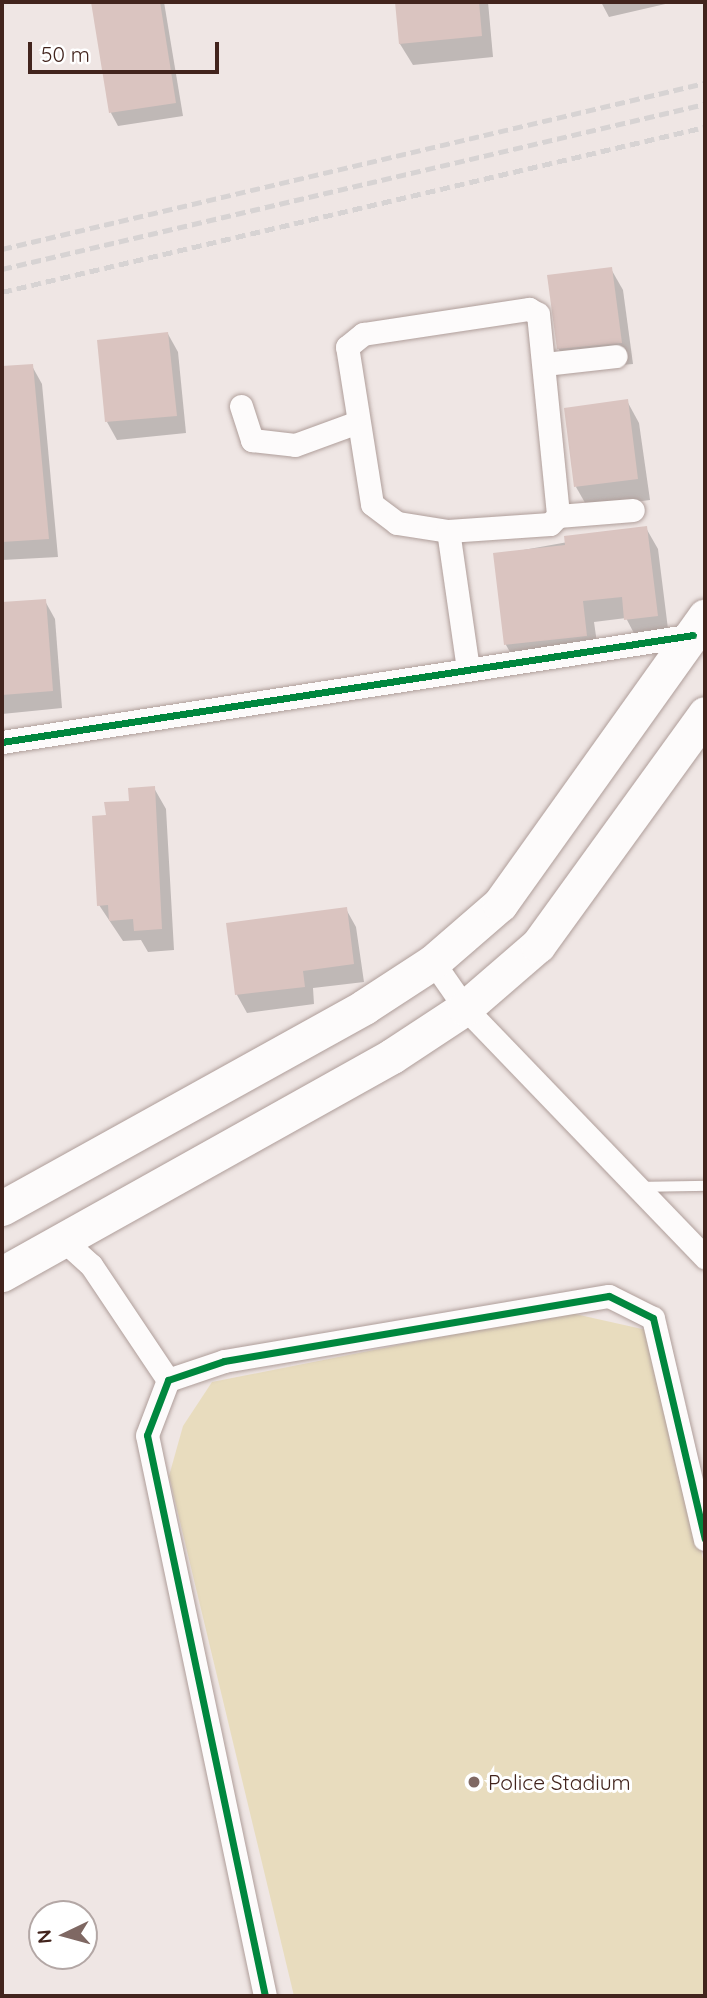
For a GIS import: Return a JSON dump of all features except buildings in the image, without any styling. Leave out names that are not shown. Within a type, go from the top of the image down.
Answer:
[{"type":"main road","points":[[2,1208],[365,1007],[433,962],[500,904],[699,626]]},
{"type":"main road","points":[[2,1274],[392,1056],[465,1009],[538,945],[705,714]]},
{"type":"street","points":[[558,516],[541,324],[529,309],[363,334],[347,347],[355,423],[380,515],[448,531],[550,524],[558,516],[634,510]]},
{"type":"street","points":[[545,364],[616,356]]},
{"type":"street","points":[[241,406],[252,440],[295,446],[355,423]]},
{"type":"street","points":[[448,531],[468,669]]},
{"type":"street","points":[[2,742],[468,669],[699,626]]},
{"type":"street","points":[[433,962],[465,1009],[705,1257]]},
{"type":"street","points":[[62,1240],[91,1265],[168,1380]]},
{"type":"street","points":[[168,1380],[224,1361],[609,1296],[653,1318],[705,1539]]},
{"type":"street","points":[[168,1380],[148,1435],[265,1996]]},
{"type":"lane","points":[[635,1186],[705,1186]]},
{"type":"shaded area","name":"Police Stadium","points":[[566,1312],[651,1331],[705,1568],[705,1996],[294,1996],[169,1476],[183,1426],[212,1382]]},
{"type":"railway","points":[[2,249],[705,83]]},
{"type":"railway","points":[[2,269],[705,104]]},
{"type":"railway","points":[[2,292],[705,127]]},
{"type":"cycle path","points":[[2,742],[693,635]]},
{"type":"cycle path","points":[[265,1996],[147,1435],[168,1380],[224,1361],[609,1296],[653,1318],[705,1539]]},
{"type":"place","name":"Police Stadium","points":[[474,1782]]}]
